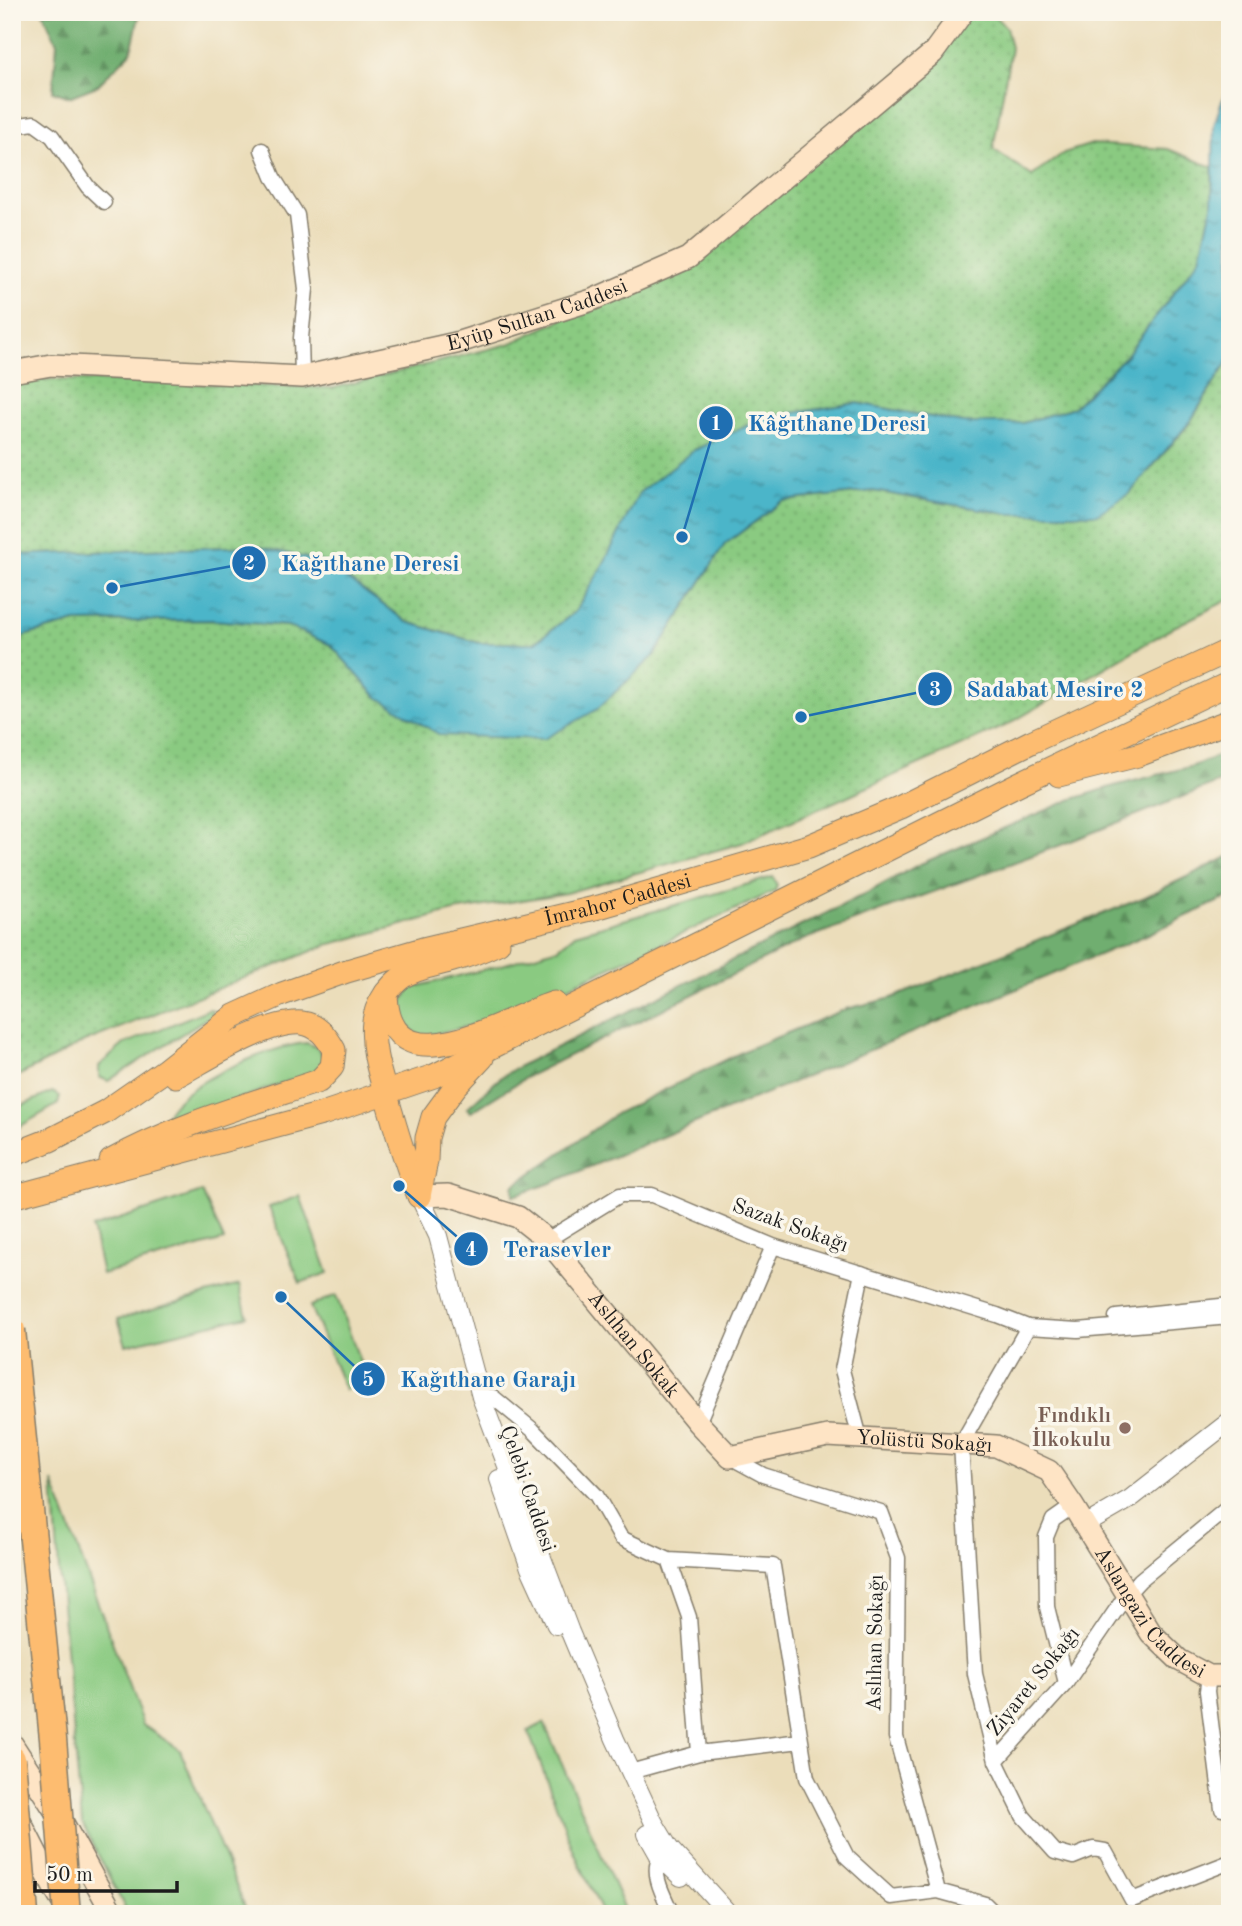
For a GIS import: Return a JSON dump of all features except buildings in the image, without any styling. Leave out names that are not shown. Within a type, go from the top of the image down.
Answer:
[{"type":"highway","points":[[12,1330],[52,1725],[68,1914]]},
{"type":"highway","points":[[12,1759],[25,1914]]},
{"type":"main road","name":"Eyüp Sultan Caddesi","points":[[12,372],[51,365],[302,377],[456,344],[592,300],[688,258],[933,53],[963,12]]},
{"type":"main road","name":"İmrahor Caddesi","points":[[12,1154],[50,1140],[105,1112],[157,1076],[234,1016],[274,998],[339,973],[423,949],[599,907],[821,841],[901,807],[1031,742],[1230,650]]},
{"type":"main road","points":[[12,1197],[322,1114],[434,1076],[1018,784],[1230,683]]},
{"type":"main road","points":[[1018,784],[1138,755],[1230,721]]},
{"type":"main road","points":[[419,1196],[395,1132],[378,1068],[374,1028],[377,1007],[400,978],[411,972],[476,953],[498,943],[516,928]]},
{"type":"main road","points":[[386,993],[388,1018],[393,1030],[402,1038],[423,1046],[463,1038],[539,1008],[606,990]]},
{"type":"main road","points":[[84,1177],[134,1148],[319,1081],[332,1067],[334,1050],[324,1033],[317,1029],[304,1023],[288,1024],[227,1046],[177,1076],[105,1112]]},
{"type":"main road","points":[[419,1196],[426,1161],[427,1138],[433,1117],[455,1087],[491,1049]]},
{"type":"main road","name":"Aslıhan Sokak","points":[[419,1196],[448,1195],[517,1217],[547,1240],[698,1423],[730,1457]]},
{"type":"main road","name":"Yolüstü Sokağı","points":[[730,1457],[828,1436],[996,1446],[1049,1471],[1085,1525]]},
{"type":"main road","name":"Aslangazi Caddesi","points":[[1085,1525],[1152,1633],[1178,1660],[1219,1676]]},
{"type":"main road","points":[[12,1744],[63,1823],[113,1914]]},
{"type":"main road","points":[[12,1804],[68,1914]]},
{"type":"street","points":[[12,131],[20,125],[34,123],[52,136],[88,187],[104,202]]},
{"type":"street","points":[[262,150],[273,177],[297,215],[306,289],[301,338],[302,377]]},
{"type":"street","name":"Sazak Sokağı","points":[[547,1240],[620,1195],[652,1195],[773,1246],[1028,1327],[1078,1330],[1230,1317]]},
{"type":"street","name":"Çelebi Caddesi","points":[[419,1196],[428,1241],[530,1568],[664,1853],[714,1914]]},
{"type":"street","points":[[698,1423],[773,1246]]},
{"type":"street","points":[[860,1438],[842,1370],[862,1273]]},
{"type":"street","points":[[1230,1305],[1051,1321],[1028,1327],[961,1444],[975,1674],[996,1761],[1023,1816],[1055,1852],[1073,1857],[1093,1849],[1105,1851],[1132,1900],[1230,1862]]},
{"type":"street","points":[[477,1399],[493,1397],[533,1430],[596,1495],[621,1538],[669,1560],[773,1566],[807,1778],[847,1857],[891,1897],[937,1891],[985,1904],[995,1914]]},
{"type":"street","points":[[1085,1525],[1130,1499],[1230,1421]]},
{"type":"street","name":"Aslıhan Sokağı","points":[[730,1457],[763,1475],[881,1513],[898,1558],[896,1737],[937,1891]]},
{"type":"street","points":[[1066,1683],[1047,1607],[1046,1537],[1053,1520],[1073,1506]]},
{"type":"street","name":"Ziyaret Sokağı","points":[[996,1761],[1066,1683],[1127,1594],[1140,1580],[1230,1506]]},
{"type":"street","points":[[669,1560],[689,1617],[699,1753]]},
{"type":"street","points":[[1219,1676],[1208,1690],[1226,1808]]},
{"type":"street","points":[[625,1774],[699,1753],[801,1741]]},
{"type":"street","points":[[664,1853],[656,1864],[658,1879],[672,1914]]},
{"type":"street","name":"Çelebi Caddesi","points":[[664,1853],[729,1914]]},
{"type":"green space","points":[[43,12],[140,12],[131,52],[97,86],[69,97],[53,91],[57,43]]},
{"type":"green space","points":[[967,12],[990,12],[1006,27],[1011,48],[993,149],[1032,176],[1064,153],[1092,144],[1168,149],[1212,167],[1212,207],[1200,258],[1126,356],[1074,407],[1023,423],[963,423],[857,403],[766,418],[694,450],[604,563],[575,612],[534,643],[479,643],[407,622],[325,563],[257,546],[12,555],[12,380],[334,388],[509,344],[697,257]]},
{"type":"green space","points":[[1230,358],[1230,599],[1176,626],[1007,725],[742,843],[566,893],[454,911],[327,945],[84,1042],[12,1079],[12,639],[76,622],[212,620],[288,626],[331,645],[376,696],[653,657],[725,544],[783,501],[873,491],[1009,514],[1130,493],[1189,424]]},
{"type":"green space","points":[[1230,751],[1230,778],[1061,845],[805,939],[530,1075],[471,1112],[467,1108],[501,1077],[525,1063],[918,865],[1070,800],[1193,766]]},
{"type":"green space","points":[[1230,856],[1230,896],[1144,936],[551,1183],[513,1196],[513,1186],[617,1113],[748,1049],[846,1009],[892,998],[1145,897]]},
{"type":"green space","points":[[773,877],[777,885],[775,891],[550,995],[469,1026],[420,1037],[408,1026],[402,1015],[403,1003],[411,988],[558,948],[575,934]]},
{"type":"green space","points":[[209,1009],[214,1011],[210,1016],[108,1081],[99,1077],[99,1066],[124,1044]]},
{"type":"green space","points":[[307,1043],[316,1047],[325,1058],[321,1069],[170,1124],[166,1116],[175,1103],[208,1079],[251,1058]]},
{"type":"green space","points":[[52,1092],[60,1096],[58,1104],[12,1131],[12,1110]]},
{"type":"green space","points":[[202,1192],[224,1240],[102,1274],[92,1228]]},
{"type":"green space","points":[[300,1196],[328,1273],[300,1283],[269,1207]]},
{"type":"green space","points":[[239,1285],[247,1316],[126,1345],[118,1319]]},
{"type":"green space","points":[[336,1295],[367,1381],[345,1390],[310,1306]]},
{"type":"green space","points":[[53,1482],[143,1725],[180,1750],[248,1914],[128,1914],[82,1823]]},
{"type":"green space","points":[[544,1723],[627,1914],[603,1914],[574,1852],[528,1731]]},
{"type":"water","points":[[1230,78],[1230,358],[1189,423],[1130,493],[1097,514],[1009,514],[873,491],[783,501],[725,544],[653,657],[596,710],[544,739],[440,735],[376,696],[331,645],[288,626],[212,620],[76,622],[12,639],[12,555],[257,546],[325,563],[407,622],[479,643],[534,643],[575,612],[604,563],[639,493],[694,450],[766,417],[857,403],[963,423],[1023,423],[1074,407],[1126,356],[1200,258],[1212,207],[1214,125]]},
{"type":"place","name":"Kâğıthane Deresi","points":[[682,537]]},
{"type":"place","name":"Kağıthane Deresi","points":[[112,588]]},
{"type":"place","name":"Sadabat Mesire 2","points":[[801,717]]},
{"type":"place","name":"Terasevler","points":[[399,1186]]},
{"type":"place","name":"Kağıthane Garajı","points":[[281,1297]]},
{"type":"place","name":"Fındıklı İlkokulu","points":[[1125,1428]]}]
